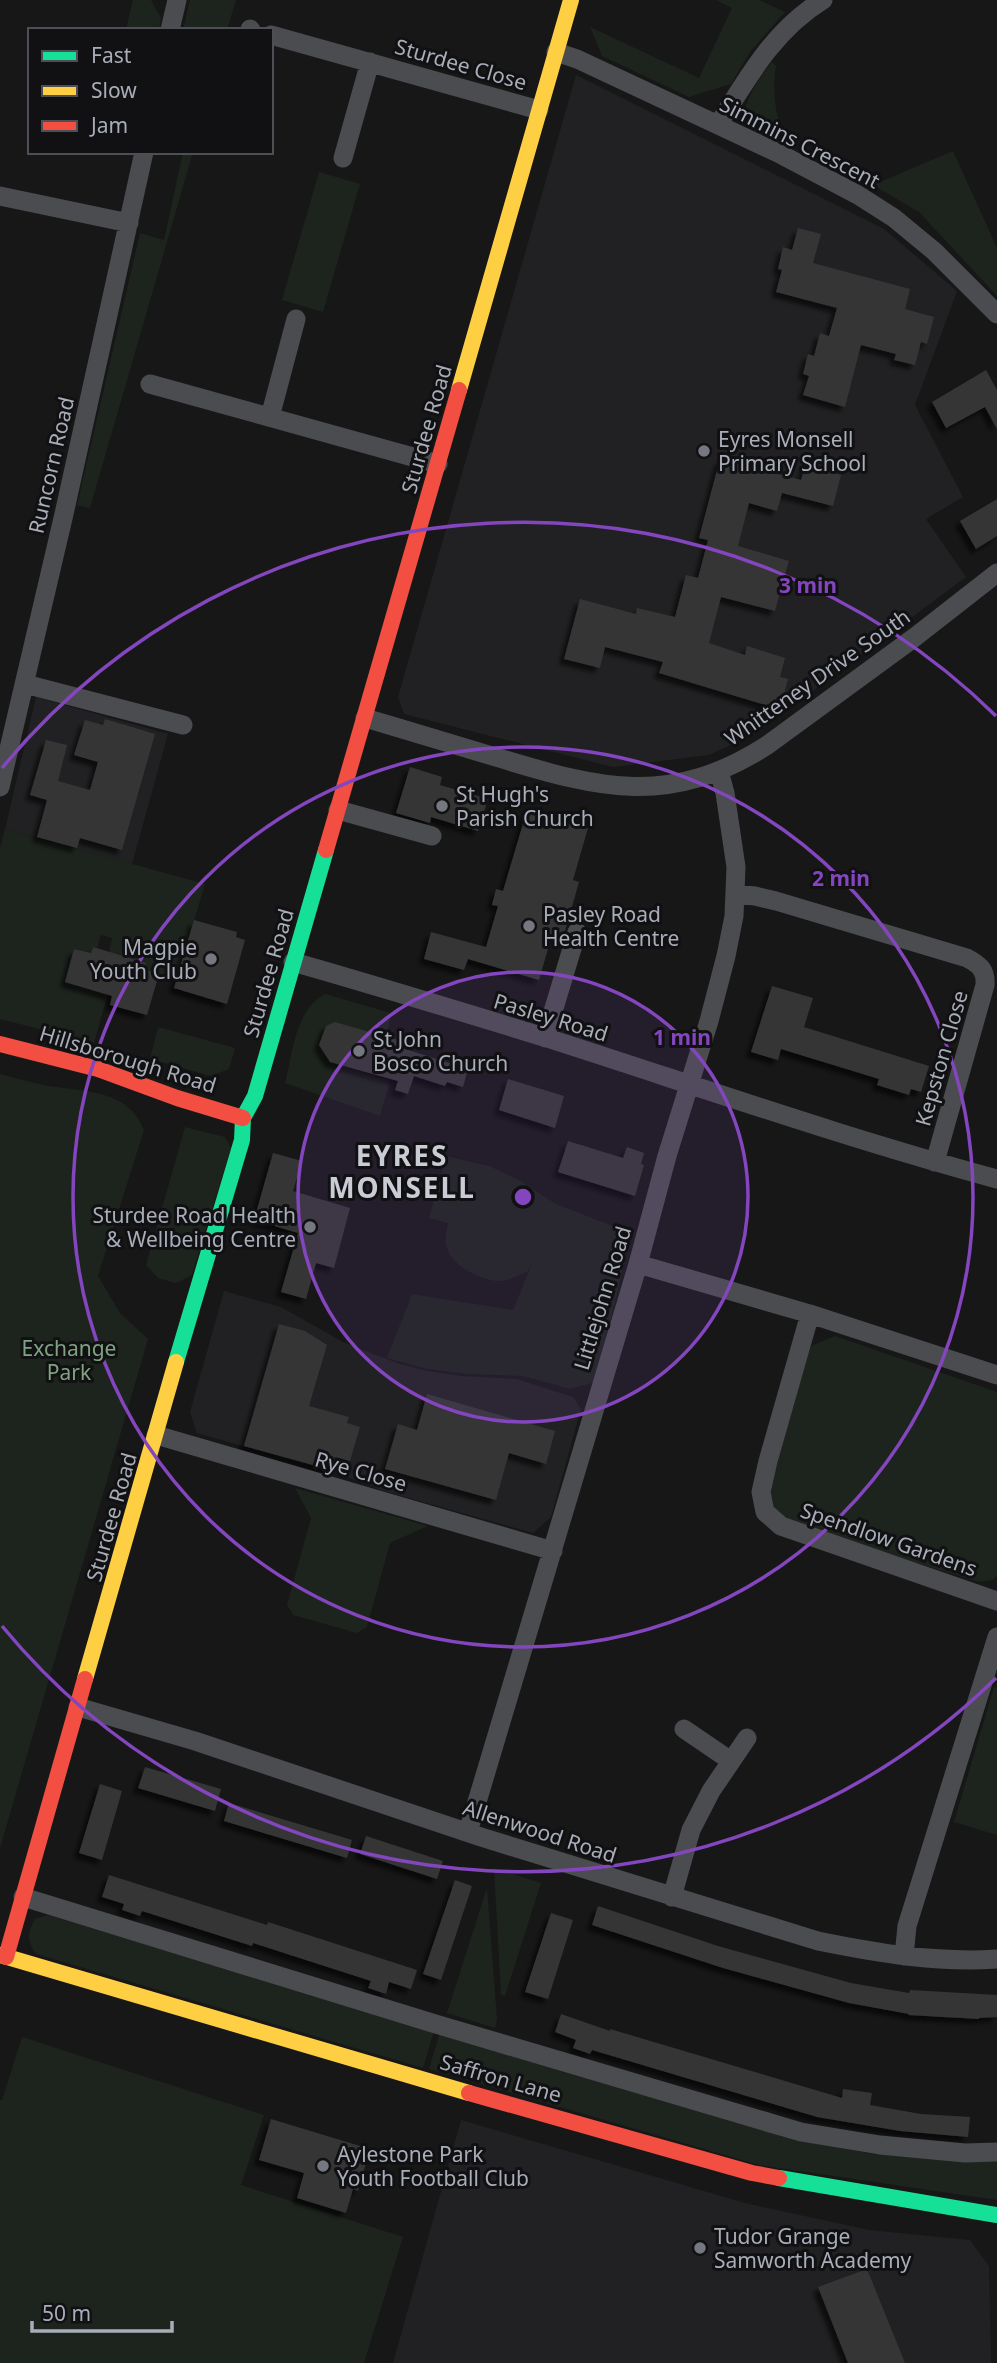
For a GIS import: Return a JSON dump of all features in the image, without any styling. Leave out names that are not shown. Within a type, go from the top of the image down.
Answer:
[{"type":"street","points":[[170,28],[177,0]]},
{"type":"street","name":"Sturdee Road","points":[[3,1956],[23,1897],[194,1298],[242,1140],[243,1118],[255,1096],[571,0]]},
{"type":"street","points":[[718,125],[755,64],[777,37],[799,16],[823,0]]},
{"type":"street","name":"Sturdee Close","points":[[273,36],[539,110]]},
{"type":"street","name":"Simmins Crescent","points":[[556,52],[577,59],[718,125],[858,195],[894,218],[934,251],[997,314]]},
{"type":"street","name":"Sturdee Close","points":[[343,158],[370,62]]},
{"type":"street","name":"Runcorn Road","points":[[0,787],[8,718],[25,684],[144,154]]},
{"type":"street","points":[[0,195],[128,223]]},
{"type":"street","points":[[270,417],[296,319]]},
{"type":"street","points":[[150,384],[438,464]]},
{"type":"street","name":"Whitteney Drive South","points":[[365,718],[552,775],[617,788],[674,784],[719,771],[766,746],[997,573]]},
{"type":"street","points":[[25,684],[183,725]]},
{"type":"street","name":"Littlejohn Road","points":[[468,1832],[638,1264],[726,956],[736,894],[733,840],[719,771]]},
{"type":"street","points":[[338,810],[432,836]]},
{"type":"street","name":"Kepston Close","points":[[736,894],[755,895],[967,958],[989,962],[985,985],[935,1162]]},
{"type":"street","points":[[545,1038],[577,932]]},
{"type":"street","name":"Pasley Road","points":[[293,962],[545,1038],[689,1086],[935,1162],[997,1178]]},
{"type":"street","name":"Hillsborough Road","points":[[0,1044],[98,1069],[177,1098],[243,1118]]},
{"type":"street","points":[[638,1264],[810,1314],[997,1375]]},
{"type":"street","name":"Spendlow Gardens","points":[[810,1314],[768,1461],[761,1492],[765,1512],[781,1526],[997,1601]]},
{"type":"street","name":"Rye Close","points":[[156,1435],[553,1551]]},
{"type":"street","points":[[904,1956],[907,1926],[992,1669],[997,1637]]},
{"type":"street","name":"Allenwood Road","points":[[78,1707],[208,1745],[468,1832],[818,1941],[904,1956],[961,1961],[997,1959]]},
{"type":"street","points":[[684,1729],[731,1761]]},
{"type":"street","points":[[672,1897],[691,1830],[711,1791],[747,1738]]},
{"type":"street","name":"Saffron Lane","points":[[23,1897],[439,2025],[801,2132],[880,2145],[965,2153],[997,2152]]},
{"type":"street","name":"Saffron Lane","points":[[3,1956],[752,2173],[816,2186],[997,2214]]},
{"type":"shaded area","name":"Eyres Monsell Primary School","points":[[576,75],[884,229],[957,291],[915,405],[963,497],[926,519],[966,577],[755,734],[709,755],[613,767],[404,714],[398,697]]},
{"type":"shaded area","points":[[36,697],[168,734],[132,864],[5,829]]},
{"type":"shaded area","points":[[224,1291],[281,1307],[343,1342],[397,1363],[463,1376],[517,1379],[573,1397],[581,1409],[551,1517],[533,1533],[384,1491],[334,1472],[197,1433],[190,1412]]},
{"type":"shaded area","name":"Tudor Grange Samworth Academy","points":[[461,2120],[745,2203],[869,2230],[970,2240],[989,2266],[991,2363],[393,2363]]},
{"type":"green space","points":[[133,0],[151,0],[161,18],[159,28],[126,28]]},
{"type":"green space","points":[[190,0],[236,0],[228,28],[183,28]]},
{"type":"green space","points":[[716,0],[759,0],[785,12],[750,52],[731,84],[689,97],[602,56],[590,27],[699,78],[732,8]]},
{"type":"green space","points":[[772,62],[776,66],[776,105],[787,143],[785,148],[756,132],[745,119],[751,93]]},
{"type":"green space","points":[[953,151],[997,248],[997,296],[919,212],[873,185]]},
{"type":"green space","points":[[183,154],[192,154],[90,508],[77,505],[140,233],[164,240]]},
{"type":"green space","points":[[319,172],[360,184],[323,312],[282,300]]},
{"type":"green space","points":[[5,829],[205,884],[177,979],[145,969],[146,963],[109,953],[112,938],[101,935],[97,948],[93,947],[91,953],[74,949],[65,982],[108,994],[94,1043],[0,1019],[0,848]]},
{"type":"green space","points":[[325,994],[391,1013],[387,1037],[335,1022],[326,1027],[319,1045],[326,1056],[333,1058],[333,1063],[390,1081],[380,1116],[285,1083],[301,1021],[315,1001]]},
{"type":"green space","points":[[158,1027],[235,1048],[229,1069],[211,1076],[150,1059]]},
{"type":"green space","name":"Exchange Park","points":[[0,1074],[43,1085],[104,1095],[127,1107],[137,1117],[144,1130],[98,1276],[120,1313],[148,1339],[0,1848]]},
{"type":"green space","points":[[185,1127],[225,1137],[231,1148],[192,1275],[176,1283],[158,1278],[146,1265]]},
{"type":"green space","points":[[446,1156],[489,1166],[519,1180],[556,1204],[618,1228],[628,1247],[596,1382],[570,1389],[523,1376],[427,1369],[387,1358],[412,1294],[513,1310],[533,1261],[527,1272],[510,1279],[493,1281],[470,1272],[451,1257],[446,1244],[448,1223],[429,1218]]},
{"type":"green space","points":[[835,1336],[997,1392],[997,1576],[992,1580],[979,1582],[784,1522],[774,1508],[769,1486],[811,1346]]},
{"type":"green space","points":[[295,1488],[428,1526],[390,1543],[367,1627],[357,1633],[293,1615],[287,1605],[311,1518]]},
{"type":"green space","points":[[994,1687],[997,1688],[997,1835],[954,1822]]},
{"type":"green space","points":[[494,1868],[541,1883],[505,1996],[501,1995]]},
{"type":"green space","points":[[487,1888],[497,2019],[495,2028],[447,2013]]},
{"type":"green space","points":[[48,1915],[434,2031],[423,2068],[36,1954],[29,1937],[31,1929],[35,1919]]},
{"type":"green space","points":[[440,2032],[745,2125],[867,2153],[997,2162],[997,2200],[759,2165],[429,2069]]},
{"type":"green space","points":[[22,2037],[264,2115],[241,2185],[403,2237],[364,2363],[0,2363],[0,2100]]},
{"type":"building","points":[[798,228],[821,234],[813,263],[910,289],[905,309],[934,317],[927,344],[921,342],[915,365],[894,360],[896,354],[861,345],[845,407],[803,395],[809,376],[803,374],[808,354],[814,356],[820,333],[829,336],[837,308],[776,292],[782,270],[778,269],[783,247],[792,250]]},
{"type":"building","points":[[986,370],[997,390],[997,429],[985,407],[946,428],[932,402]]},
{"type":"building","points":[[720,459],[801,480],[805,466],[841,475],[833,506],[782,493],[777,511],[749,503],[738,546],[789,561],[775,611],[721,597],[709,643],[745,655],[747,646],[785,658],[780,677],[788,679],[782,702],[774,699],[772,707],[659,673],[663,662],[605,647],[600,668],[564,659],[580,599],[636,614],[637,608],[675,617],[686,575],[698,578],[708,540],[699,538]]},
{"type":"building","points":[[997,499],[997,536],[976,549],[960,521]]},
{"type":"building","points":[[105,719],[155,734],[122,850],[80,838],[77,848],[37,837],[47,800],[30,795],[46,740],[67,745],[58,781],[90,790],[98,762],[74,755],[85,720],[103,725]]},
{"type":"building","name":"St Hugh's Parish Church","points":[[410,767],[442,777],[440,785],[488,799],[478,831],[431,817],[430,823],[396,813]]},
{"type":"building","points":[[527,810],[588,828],[573,880],[579,882],[563,938],[552,935],[539,980],[468,959],[464,970],[424,959],[431,932],[486,947],[498,906],[492,905],[496,889],[503,891]]},
{"type":"building","name":"Magpie Youth Club","points":[[194,920],[237,932],[236,937],[245,940],[227,1004],[174,988]]},
{"type":"building","points":[[93,947],[146,963],[145,969],[159,974],[147,1015],[110,1005],[112,996],[65,982],[74,949],[91,953]]},
{"type":"building","points":[[772,986],[813,998],[804,1027],[929,1066],[921,1092],[911,1089],[909,1095],[877,1085],[879,1079],[781,1049],[778,1060],[751,1052]]},
{"type":"building","points":[[335,1022],[398,1040],[396,1046],[468,1069],[463,1087],[447,1082],[445,1086],[414,1076],[408,1094],[395,1090],[398,1081],[330,1062],[319,1045],[326,1026]]},
{"type":"building","points":[[508,1079],[564,1096],[555,1128],[499,1110]]},
{"type":"building","points":[[568,1141],[623,1158],[627,1147],[644,1153],[641,1164],[644,1165],[635,1196],[558,1172]]},
{"type":"building","name":"Sturdee Road Health & Wellbeing Centre","points":[[273,1153],[302,1161],[293,1191],[350,1208],[334,1268],[316,1263],[306,1299],[281,1292],[298,1233],[254,1220]]},
{"type":"building","points":[[279,1324],[305,1331],[327,1345],[309,1406],[349,1417],[347,1423],[360,1427],[350,1461],[335,1457],[331,1470],[244,1446]]},
{"type":"building","points":[[427,1394],[555,1431],[546,1464],[509,1453],[496,1500],[385,1469],[398,1424],[417,1430]]},
{"type":"building","points":[[145,1767],[221,1789],[215,1811],[138,1788]]},
{"type":"building","points":[[100,1784],[122,1791],[102,1860],[79,1853]]},
{"type":"building","points":[[229,1803],[352,1840],[347,1858],[224,1821]]},
{"type":"building","points":[[366,1836],[443,1861],[437,1879],[360,1854]]},
{"type":"building","points":[[109,1875],[417,1970],[411,1989],[389,1982],[386,1994],[368,1988],[371,1981],[253,1943],[252,1946],[142,1911],[140,1916],[122,1910],[124,1904],[102,1897]]},
{"type":"building","points":[[455,1880],[472,1886],[441,1980],[423,1974]]},
{"type":"building","points":[[598,1906],[718,1946],[851,1983],[909,1993],[910,1990],[997,1995],[997,2017],[979,2019],[908,2015],[849,2003],[723,1968],[592,1925]]},
{"type":"building","points":[[551,1913],[573,1920],[548,1999],[525,1992]]},
{"type":"building","points":[[561,2014],[610,2031],[842,2098],[843,2089],[872,2093],[870,2105],[921,2114],[970,2117],[968,2137],[900,2131],[817,2117],[592,2050],[590,2054],[573,2048],[576,2040],[555,2032]]},
{"type":"building","name":"Aylestone Park Youth Football Club","points":[[271,2119],[370,2149],[358,2191],[353,2189],[346,2213],[297,2198],[304,2173],[259,2160]]},
{"type":"building","points":[[867,2269],[905,2363],[848,2363],[818,2287]]},
{"type":"traffic: fast","points":[[176,1362],[242,1140],[243,1118],[255,1096],[326,850]]},
{"type":"traffic: fast","points":[[779,2178],[997,2215]]},
{"type":"traffic: slow","points":[[459,390],[571,0]]},
{"type":"traffic: slow","points":[[85,1679],[176,1362]]},
{"type":"traffic: slow","points":[[0,1955],[469,2093]]},
{"type":"traffic: jam","points":[[326,850],[459,390]]},
{"type":"traffic: jam","points":[[0,1044],[98,1069],[177,1098],[243,1118]]},
{"type":"traffic: jam","points":[[6,1957],[85,1679]]},
{"type":"traffic: jam","points":[[469,2093],[752,2173],[779,2178]]},
{"type":"place","name":"Eyres Monsell Primary School","points":[[704,451]]},
{"type":"place","name":"St Hugh's Parish Church","points":[[442,806]]},
{"type":"place","name":"Pasley Road Health Centre","points":[[529,926]]},
{"type":"place","name":"Magpie Youth Club","points":[[211,959]]},
{"type":"place","name":"St John Bosco Church","points":[[359,1051]]},
{"type":"place","name":"Sturdee Road Health & Wellbeing Centre","points":[[310,1227]]},
{"type":"place","name":"Aylestone Park Youth Football Club","points":[[323,2166]]},
{"type":"place","name":"Tudor Grange Samworth Academy","points":[[700,2248]]},
{"type":"district","name":"EYRES MONSELL","points":[[402,1171]]}]
